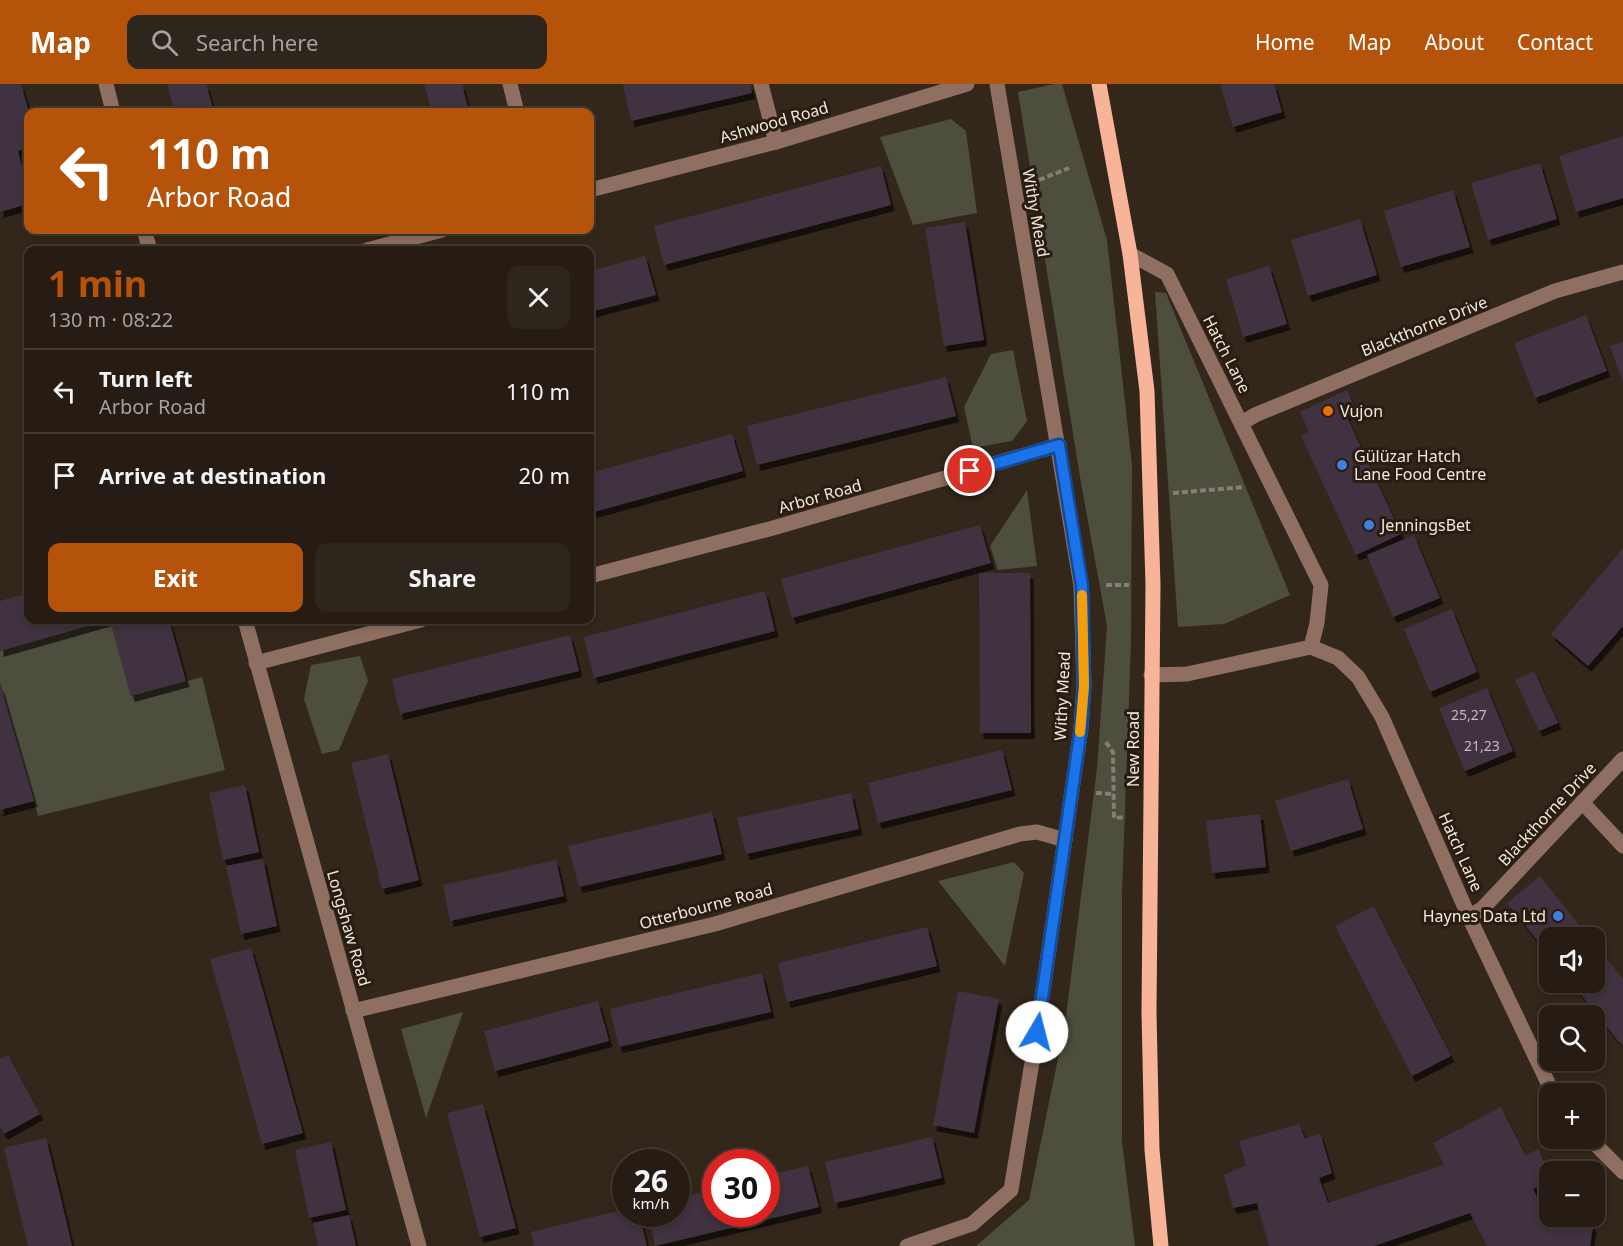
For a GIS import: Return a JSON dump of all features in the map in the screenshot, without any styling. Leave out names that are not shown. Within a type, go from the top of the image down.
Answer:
[{"type":"main road","points":[[1099,84],[1130,254]]},
{"type":"main road","name":"New Road","points":[[1130,254],[1147,391],[1151,495],[1153,584],[1149,1012],[1152,1150],[1161,1246]]},
{"type":"street","points":[[106,84],[112,108]]},
{"type":"street","points":[[510,84],[516,108]]},
{"type":"street","points":[[761,84],[776,142]]},
{"type":"street","name":"Ashwood Road","points":[[594,189],[776,142],[967,84]]},
{"type":"street","name":"Withy Mead","points":[[907,1246],[972,1224],[1011,1190],[1037,1032],[1081,728],[1084,686],[1082,586],[997,84]]},
{"type":"street","points":[[382,246],[427,234]]},
{"type":"street","name":"Hatch Lane","points":[[1130,254],[1167,274],[1242,423],[1321,585],[1317,623],[1311,647],[1338,658],[1358,677],[1382,717],[1469,917],[1547,1083]]},
{"type":"street","name":"Blackthorne Drive","points":[[1242,423],[1276,406],[1555,291],[1623,272]]},
{"type":"street","name":"Arbor Road","points":[[594,575],[773,528],[1059,445]]},
{"type":"street","name":"Longshaw Road","points":[[246,624],[419,1246]]},
{"type":"street","points":[[256,663],[406,624]]},
{"type":"street","points":[[1151,675],[1186,674],[1311,647]]},
{"type":"street","name":"Blackthorne Drive","points":[[1469,917],[1483,908],[1623,759]]},
{"type":"street","points":[[1582,802],[1623,846]]},
{"type":"street","name":"Otterbourne Road","points":[[353,1011],[715,924],[1020,834],[1037,832],[1065,840]]},
{"type":"street","points":[[1600,1149],[1623,1172]]},
{"type":"path","points":[[1031,183],[1069,168]]},
{"type":"path","points":[[1151,495],[1245,487]]},
{"type":"path","points":[[1102,585],[1131,585]]},
{"type":"path","points":[[1103,738],[1113,752],[1114,818],[1126,817]]},
{"type":"path","points":[[1092,792],[1113,794]]},
{"type":"green space","points":[[1062,84],[1107,240],[1132,465],[1131,643],[1122,893],[1122,1141],[1135,1246],[976,1246],[1029,1200],[1065,1024],[1097,768],[1107,626],[1081,483],[1018,92]]},
{"type":"green space","points":[[951,119],[966,131],[977,213],[913,225],[880,137]]},
{"type":"green space","points":[[1155,292],[1166,293],[1290,595],[1224,624],[1178,627]]},
{"type":"green space","points":[[1013,350],[1027,421],[1012,441],[973,448],[964,407],[991,354]]},
{"type":"green space","points":[[1027,490],[1037,566],[998,570],[990,546]]},
{"type":"green space","points":[[96,624],[111,624],[131,696],[202,677],[225,770],[38,816],[0,682],[0,651]]},
{"type":"green space","points":[[360,656],[368,681],[339,750],[322,754],[304,699],[311,665]]},
{"type":"green space","points":[[1014,862],[1024,873],[1005,966],[938,881]]},
{"type":"green space","points":[[463,1012],[426,1118],[401,1029]]},
{"type":"building","points":[[0,84],[21,84],[28,108],[24,108],[24,149],[18,151],[24,174],[24,205],[0,212]]},
{"type":"building","points":[[167,84],[206,84],[213,108],[174,108]]},
{"type":"building","points":[[424,84],[462,84],[468,108],[431,108]]},
{"type":"building","points":[[623,84],[750,84],[752,93],[631,121]]},
{"type":"building","points":[[1220,84],[1274,84],[1282,112],[1233,127]]},
{"type":"building","points":[[1623,136],[1623,198],[1576,212],[1559,156]]},
{"type":"building","points":[[1540,163],[1557,219],[1488,240],[1471,183]]},
{"type":"building","points":[[881,166],[891,205],[664,265],[654,226]]},
{"type":"building","points":[[1453,190],[1470,247],[1401,267],[1384,211]]},
{"type":"building","points":[[1360,219],[1377,275],[1308,296],[1291,240]]},
{"type":"building","points":[[965,222],[984,340],[944,346],[925,228]]},
{"type":"building","points":[[645,256],[656,295],[594,311],[594,270]]},
{"type":"building","points":[[1269,266],[1287,324],[1243,337],[1226,279]]},
{"type":"building","points":[[1586,315],[1607,371],[1535,398],[1514,343]]},
{"type":"building","points":[[1623,342],[1623,382],[1610,346]]},
{"type":"building","points":[[946,377],[956,416],[757,465],[747,426]]},
{"type":"building","points":[[1347,390],[1356,410],[1346,415],[1401,534],[1356,555],[1301,436],[1309,432],[1300,412]]},
{"type":"building","points":[[732,434],[743,471],[594,512],[594,472]]},
{"type":"building","points":[[980,525],[991,563],[792,618],[781,579]]},
{"type":"building","points":[[1414,535],[1440,598],[1393,617],[1367,555]]},
{"type":"building","points":[[1623,548],[1623,626],[1588,666],[1551,634]]},
{"type":"building","points":[[979,573],[1030,573],[1031,733],[980,733]]},
{"type":"building","points":[[765,591],[775,631],[594,678],[584,637]]},
{"type":"building","points":[[24,594],[24,624],[95,624],[0,651],[0,601]]},
{"type":"building","points":[[1452,609],[1477,672],[1430,692],[1404,629]]},
{"type":"building","points":[[111,624],[170,624],[186,681],[131,696]]},
{"type":"building","points":[[570,635],[579,671],[400,714],[392,679]]},
{"type":"building","points":[[1534,671],[1558,723],[1539,731],[1515,680]]},
{"type":"building","points":[[0,684],[34,801],[0,810]]},
{"type":"building","points":[[1487,688],[1513,751],[1465,771],[1439,708]]},
{"type":"building","points":[[1002,750],[1012,790],[878,823],[868,783]]},
{"type":"building","points":[[388,754],[419,880],[382,889],[351,763]]},
{"type":"building","points":[[1348,779],[1363,829],[1291,851],[1275,801]]},
{"type":"building","points":[[245,785],[259,852],[223,860],[209,793]]},
{"type":"building","points":[[851,793],[859,829],[746,854],[737,818]]},
{"type":"building","points":[[712,812],[722,854],[579,887],[568,846]]},
{"type":"building","points":[[1260,814],[1266,867],[1212,873],[1206,821]]},
{"type":"building","points":[[263,859],[277,926],[241,934],[226,866]]},
{"type":"building","points":[[556,860],[564,896],[450,921],[443,885]]},
{"type":"building","points":[[1540,876],[1580,927],[1539,927],[1539,942],[1507,903]]},
{"type":"building","points":[[1374,906],[1451,1056],[1412,1076],[1335,926]]},
{"type":"building","points":[[927,927],[937,966],[787,1002],[778,963]]},
{"type":"building","points":[[251,948],[303,1133],[262,1144],[210,959]]},
{"type":"building","points":[[1605,957],[1623,979],[1623,1047],[1605,1024],[1605,1005],[1589,1005],[1580,993],[1605,993]]},
{"type":"building","points":[[762,973],[771,1012],[619,1047],[610,1009]]},
{"type":"building","points":[[958,991],[999,999],[974,1133],[933,1125]]},
{"type":"building","points":[[598,1001],[609,1041],[495,1071],[484,1031]]},
{"type":"building","points":[[8,1055],[40,1114],[4,1134],[0,1127],[0,1059]]},
{"type":"building","points":[[483,1104],[516,1228],[480,1237],[447,1113]]},
{"type":"building","points":[[1501,1107],[1526,1156],[1538,1149],[1544,1161],[1539,1161],[1539,1187],[1533,1189],[1539,1200],[1539,1227],[1593,1227],[1590,1246],[1487,1246],[1470,1213],[1374,1246],[1269,1246],[1257,1203],[1233,1208],[1224,1175],[1246,1165],[1239,1141],[1299,1124],[1305,1139],[1320,1133],[1332,1173],[1319,1178],[1328,1203],[1444,1165],[1433,1143]]},
{"type":"building","points":[[932,1137],[942,1178],[835,1203],[825,1162]]},
{"type":"building","points":[[46,1138],[72,1246],[28,1246],[4,1148]]},
{"type":"building","points":[[331,1142],[346,1210],[309,1218],[295,1150]]},
{"type":"building","points":[[808,1166],[819,1207],[780,1216],[780,1173]]},
{"type":"building","points":[[702,1192],[702,1227],[735,1227],[655,1246],[651,1227],[690,1227],[690,1195]]},
{"type":"building","points":[[612,1212],[612,1227],[642,1227],[647,1246],[534,1246],[531,1232]]},
{"type":"building","points":[[349,1215],[356,1246],[318,1246],[313,1223]]},
{"type":"slow traffic","points":[[1080,732],[1084,686],[1082,595]]},
{"type":"place","name":"Vujon","points":[[1328,411]]},
{"type":"place","name":"Gülüzar Hatch Lane Food Centre","points":[[1342,465]]},
{"type":"place","name":"JenningsBet","points":[[1369,525]]},
{"type":"place","name":"Haynes Data Ltd","points":[[1558,916]]},
{"type":"route","points":[[970,471],[1059,445],[1082,586],[1084,686],[1081,728],[1037,1032]]}]
